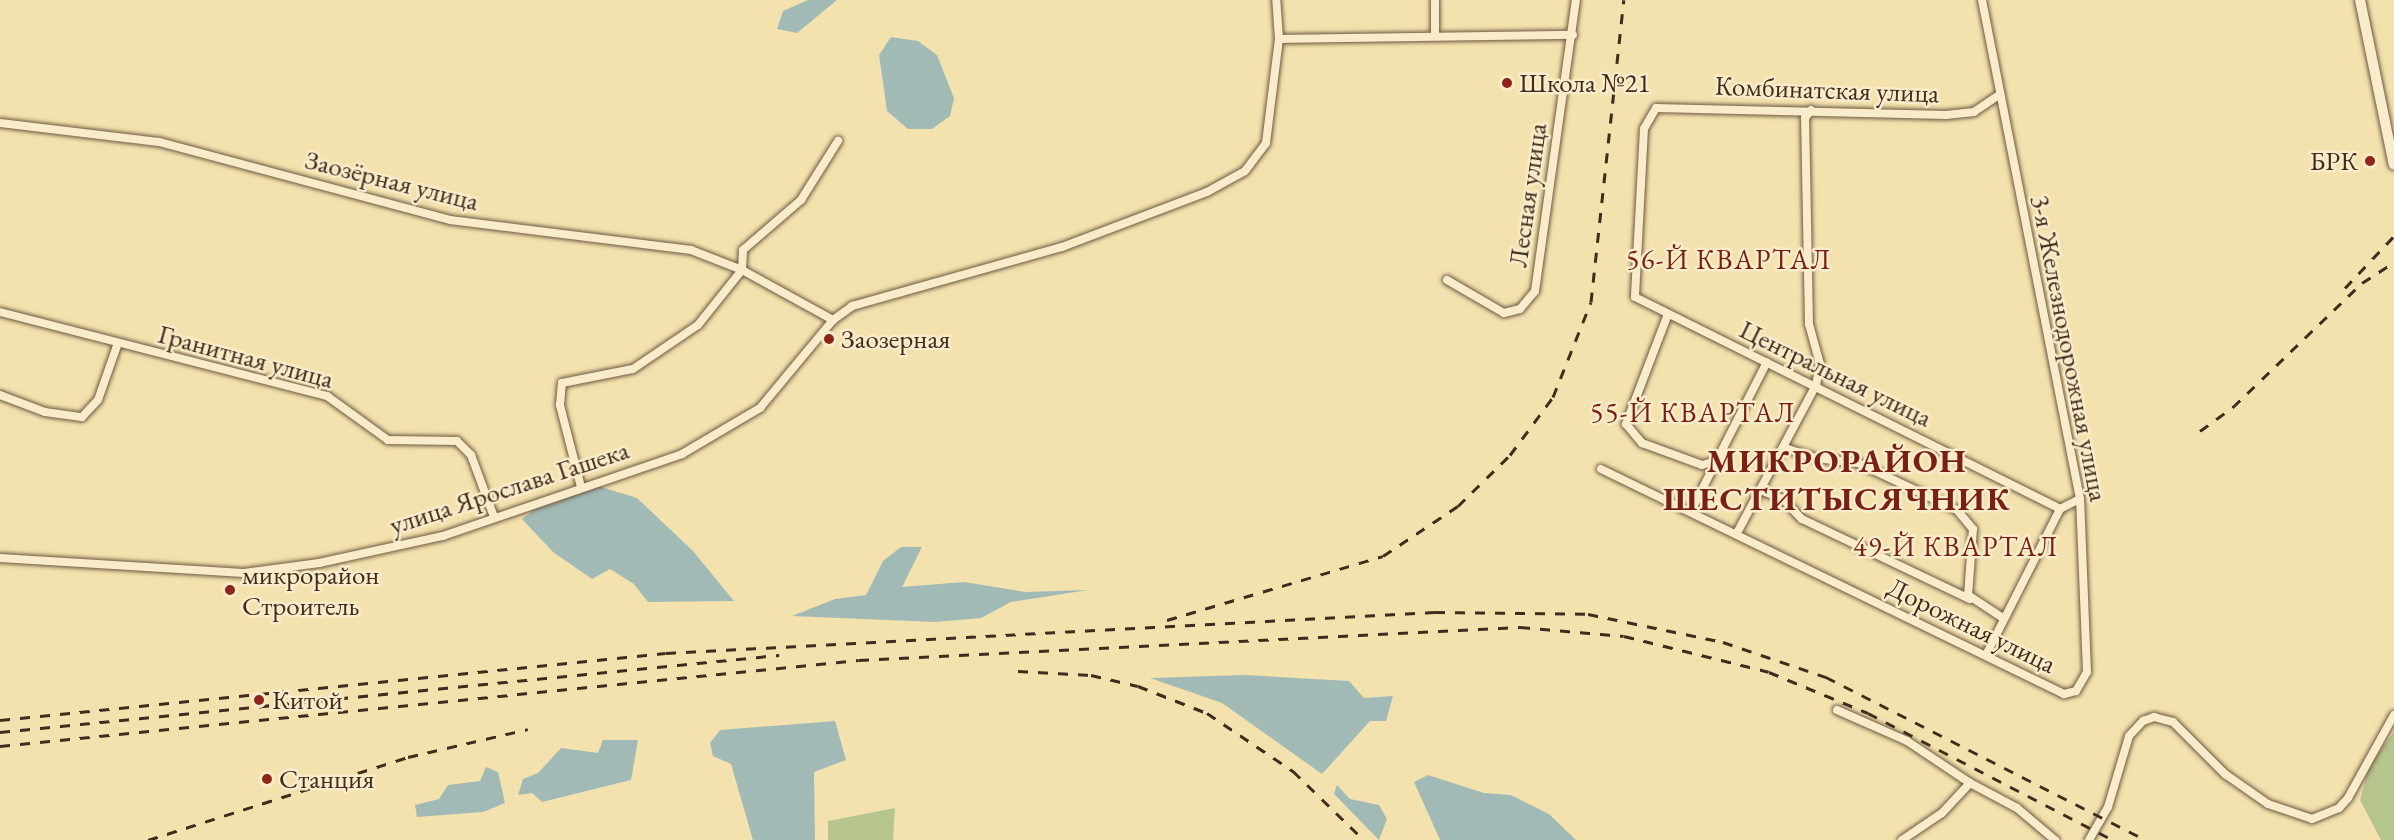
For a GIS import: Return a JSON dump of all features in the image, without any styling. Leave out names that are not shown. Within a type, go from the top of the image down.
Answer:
[{"type":"street","points":[[833,320],[870,300],[1062,247],[1207,192],[1245,171],[1266,143],[1279,39],[1276,0]]},
{"type":"street","points":[[1435,0],[1435,35]]},
{"type":"street","name":"Лесная улица","points":[[1447,280],[1504,313],[1520,309],[1535,291],[1573,35],[1576,0]]},
{"type":"street","name":"3-я Железнодорожная улица","points":[[1982,0],[2080,499],[2087,672],[2076,691],[2064,694]]},
{"type":"street","points":[[2360,0],[2394,165]]},
{"type":"street","points":[[1279,39],[1435,35],[1573,35]]},
{"type":"street","name":"Комбинатская улица","points":[[1635,297],[1635,232],[1644,129],[1650,114],[1667,105],[1946,115],[1974,112],[1999,95]]},
{"type":"street","points":[[1737,533],[1785,448],[1816,385],[1819,355],[1809,324],[1805,118],[1811,110]]},
{"type":"street","name":"Заозёрная улица","points":[[0,123],[159,142],[450,220],[666,244],[742,270],[833,320]]},
{"type":"street","points":[[581,487],[560,405],[562,383],[571,377],[613,376],[648,362],[698,325],[742,270],[743,250],[801,200],[838,141]]},
{"type":"street","name":"Центральная улица","points":[[1635,297],[1816,385],[2060,509]]},
{"type":"street","name":"Гранитная улица","points":[[0,312],[327,396],[388,440],[457,441],[471,455],[494,518]]},
{"type":"street","points":[[1668,314],[1626,424],[1642,443],[1702,465],[1721,460]]},
{"type":"street","name":"улица Ярослава Гашека","points":[[0,558],[244,573],[443,536],[682,454],[731,428],[760,408],[833,320]]},
{"type":"street","points":[[0,395],[45,412],[82,417],[98,400],[118,344]]},
{"type":"street","points":[[1691,511],[1721,460],[1767,362]]},
{"type":"street","points":[[1785,448],[1816,459],[1858,463],[1957,510],[1972,529],[1970,599]]},
{"type":"street","name":"Дорожная улица","points":[[1601,469],[1737,533],[2064,694]]},
{"type":"street","points":[[1761,490],[1784,500],[1802,519],[1970,599],[2003,618]]},
{"type":"street","points":[[1986,655],[2060,509],[2080,499]]},
{"type":"street","points":[[1838,710],[1907,741],[1970,783],[2017,808],[2055,840]]},
{"type":"street","points":[[2089,840],[2108,807],[2129,736],[2144,721],[2154,717],[2173,722],[2225,774],[2268,804],[2312,819],[2344,803],[2394,715]]},
{"type":"street","points":[[1902,840],[1942,813],[1970,783]]},
{"type":"green space","points":[[2394,732],[2394,840],[2381,840],[2360,800],[2370,764]]},
{"type":"green space","points":[[895,808],[893,840],[828,840],[828,821]]},
{"type":"water","points":[[808,0],[837,0],[797,33],[777,29],[783,11]]},
{"type":"water","points":[[891,37],[918,41],[937,55],[954,98],[950,116],[932,129],[908,129],[887,111],[879,55]]},
{"type":"water","points":[[598,486],[637,498],[693,551],[734,601],[648,602],[634,584],[610,569],[592,579],[553,552],[522,519],[541,505]]},
{"type":"water","points":[[901,547],[922,547],[902,587],[964,582],[1025,592],[1088,590],[1011,602],[981,618],[935,622],[792,616],[835,599],[866,595],[883,561]]},
{"type":"water","points":[[1245,675],[1349,681],[1364,698],[1393,696],[1386,721],[1370,721],[1322,774],[1222,703],[1150,678]]},
{"type":"water","points":[[835,721],[846,760],[814,772],[815,840],[753,840],[731,764],[713,756],[710,743],[720,730]]},
{"type":"water","points":[[603,740],[638,740],[631,780],[542,802],[532,793],[518,795],[523,779],[538,773],[561,748],[598,753]]},
{"type":"water","points":[[486,767],[498,772],[505,803],[483,812],[417,817],[415,805],[439,799],[448,785],[480,781]]},
{"type":"water","points":[[1428,775],[1484,793],[1511,795],[1549,814],[1576,840],[1440,840],[1414,782]]},
{"type":"water","points":[[1337,785],[1350,799],[1379,805],[1387,819],[1379,840],[1334,794]]},
{"type":"railway","points":[[1167,620],[1383,556],[1458,506],[1510,455],[1553,397],[1591,302],[1624,0]]},
{"type":"railway","points":[[2345,288],[2394,236]]},
{"type":"railway","points":[[2200,431],[2233,407],[2362,283],[2394,262]]},
{"type":"railway","points":[[0,720],[666,653],[1435,612],[1588,614],[1723,642],[1826,677],[2146,840]]},
{"type":"railway","points":[[0,746],[859,660],[1520,627],[1624,636],[1769,672],[1868,713],[2113,840]]},
{"type":"railway","points":[[0,732],[779,655]]},
{"type":"railway","points":[[1018,671],[1091,675],[1138,686],[1207,713],[1293,771],[1364,840]]},
{"type":"railway","points":[[148,840],[408,757],[528,729]]},
{"type":"place","name":"Школа №21","points":[[1507,83]]},
{"type":"place","name":"БРК","points":[[2370,161]]},
{"type":"place","name":"Заозерная","points":[[829,339]]},
{"type":"place","name":"микрорайон Строитель","points":[[230,590]]},
{"type":"place","name":"Китой","points":[[259,700]]},
{"type":"place","name":"Станция","points":[[267,779]]},
{"type":"district","name":"56-Й КВАРТАЛ","points":[[1729,259]]},
{"type":"district","name":"55-Й КВАРТАЛ","points":[[1693,412]]},
{"type":"district","name":"МИКРОРАЙОН ШЕСТИТЫСЯЧНИК","points":[[1837,480]]},
{"type":"district","name":"49-Й КВАРТАЛ","points":[[1956,546]]}]
